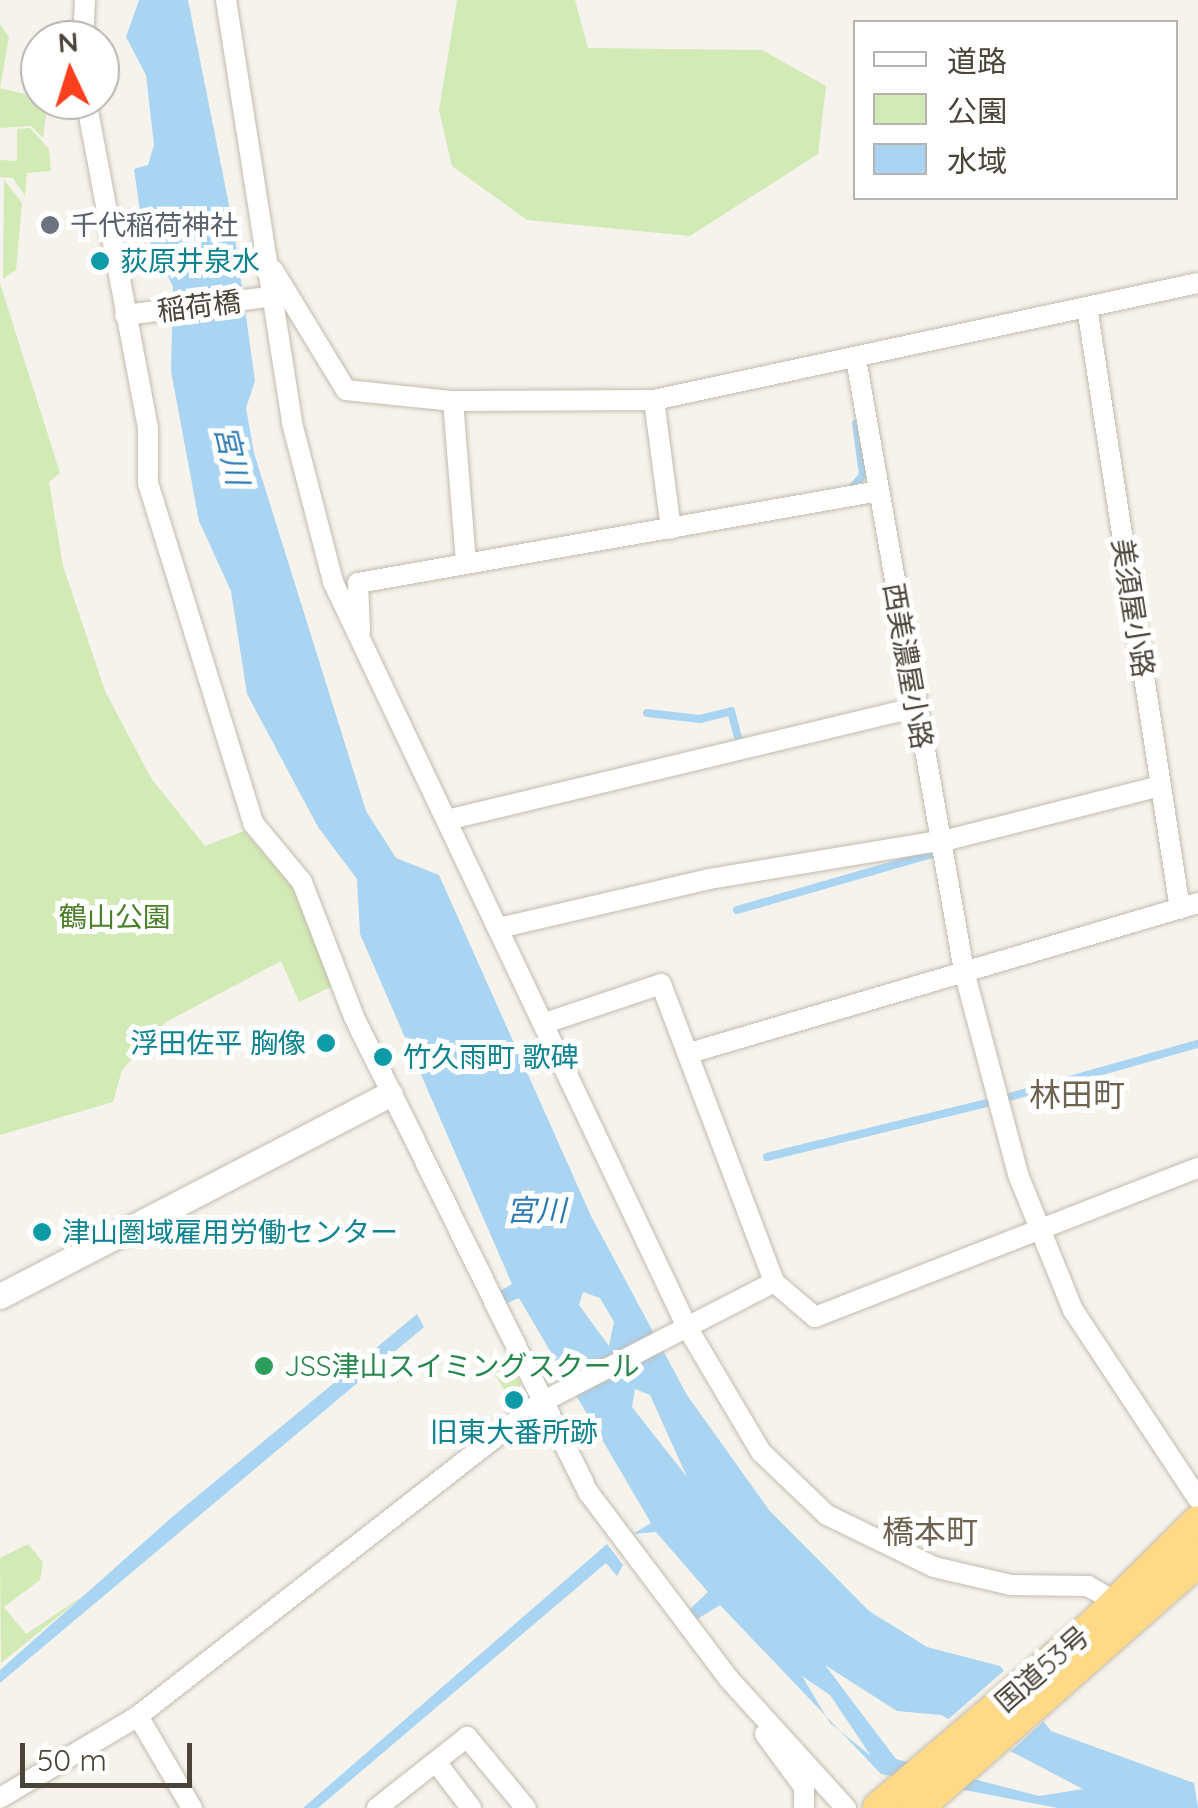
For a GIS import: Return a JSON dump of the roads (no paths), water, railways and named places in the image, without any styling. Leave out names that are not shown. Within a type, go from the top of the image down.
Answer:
[{"type":"highway","name":"国道53号","points":[[917,1808],[1128,1610],[1198,1522]]},
{"type":"highway","name":"国道53号","points":[[1128,1610],[1198,1560]]},
{"type":"highway","name":"国道53号","points":[[880,1808],[1103,1635]]},
{"type":"street","points":[[226,0],[272,269],[272,296],[312,515],[360,634],[687,1327],[761,1452],[827,1515],[934,1567],[1010,1585],[1088,1586],[1128,1610]]},
{"type":"street","points":[[90,120],[127,314],[148,483],[253,823],[302,882],[390,1094],[538,1404],[588,1492],[728,1678],[804,1787],[804,1808]]},
{"type":"street","points":[[272,269],[346,390],[453,401],[654,400],[856,360],[1198,283]]},
{"type":"street","name":"稲荷橋","points":[[127,314],[272,296]]},
{"type":"street","name":"美須屋小路","points":[[1088,307],[1160,786],[1189,906]]},
{"type":"street","name":"西美濃屋小路","points":[[856,360],[964,971],[1038,1237],[1074,1310],[1198,1499]]},
{"type":"street","points":[[654,400],[670,529]]},
{"type":"street","points":[[453,401],[466,562]]},
{"type":"street","points":[[360,634],[358,583],[878,492]]},
{"type":"street","points":[[447,820],[915,708]]},
{"type":"street","points":[[498,928],[938,834],[951,839],[1160,786]]},
{"type":"street","points":[[692,1052],[1189,906]]},
{"type":"street","points":[[545,1022],[661,984],[692,1052],[774,1282],[815,1317],[1038,1237],[1198,1168]]},
{"type":"street","points":[[0,1296],[390,1094]]},
{"type":"street","points":[[0,1798],[138,1716],[538,1404],[774,1282]]},
{"type":"street","points":[[728,1678],[846,1808]]},
{"type":"street","points":[[138,1716],[192,1808]]},
{"type":"street","points":[[377,1808],[467,1737],[526,1808]]},
{"type":"street","points":[[436,1762],[471,1808]]},
{"type":"water","name":"宮川","points":[[139,0],[188,0],[234,230],[255,381],[246,408],[254,453],[366,811],[396,858],[439,875],[591,1216],[687,1395],[769,1510],[869,1611],[927,1647],[1000,1666],[1051,1731],[1194,1783],[1198,1808],[1058,1808],[881,1774],[840,1731],[871,1756],[830,1695],[802,1676],[826,1716],[720,1605],[696,1620],[689,1610],[708,1592],[656,1532],[633,1534],[651,1523],[519,1298],[505,1304],[500,1291],[512,1284],[360,934],[357,879],[318,827],[247,694],[231,591],[199,521],[171,371],[173,286],[142,226],[134,169],[148,165],[154,145],[146,75],[126,37]],"holes":[[[583,1292],[600,1298],[614,1322],[609,1346],[579,1305]],[[635,1389],[650,1395],[687,1477],[632,1407]],[[825,1665],[897,1711],[941,1715],[1083,1789],[1039,1796],[896,1759]]]},
{"type":"water","points":[[417,1314],[424,1327],[0,1683],[0,1670],[171,1518]]},
{"type":"water","points":[[607,1544],[623,1565],[617,1576],[606,1563],[318,1808],[303,1808]]},
{"type":"waterway","points":[[852,488],[863,475],[856,423]]},
{"type":"waterway","points":[[647,713],[700,719],[731,711],[739,741]]},
{"type":"waterway","points":[[737,910],[936,853]]},
{"type":"waterway","points":[[1009,1097],[1198,1044]]},
{"type":"waterway","points":[[767,1157],[991,1102]]},
{"type":"place","name":"千代稲荷神社","points":[[50,225]]},
{"type":"place","name":"荻原井泉水","points":[[100,261]]},
{"type":"place","name":"浮田佐平 胸像","points":[[326,1043]]},
{"type":"place","name":"竹久雨町 歌碑","points":[[383,1057]]},
{"type":"place","name":"津山圏域雇用労働センター","points":[[42,1232]]},
{"type":"place","name":"JSS津山スイミングスクール","points":[[264,1366]]},
{"type":"place","name":"旧東大番所跡","points":[[514,1400]]},
{"type":"district","name":"林田町","points":[[1077,1094]]},
{"type":"district","name":"橋本町","points":[[930,1531]]},
{"type":"park label","name":"鶴山公園","points":[[115,917]]}]
